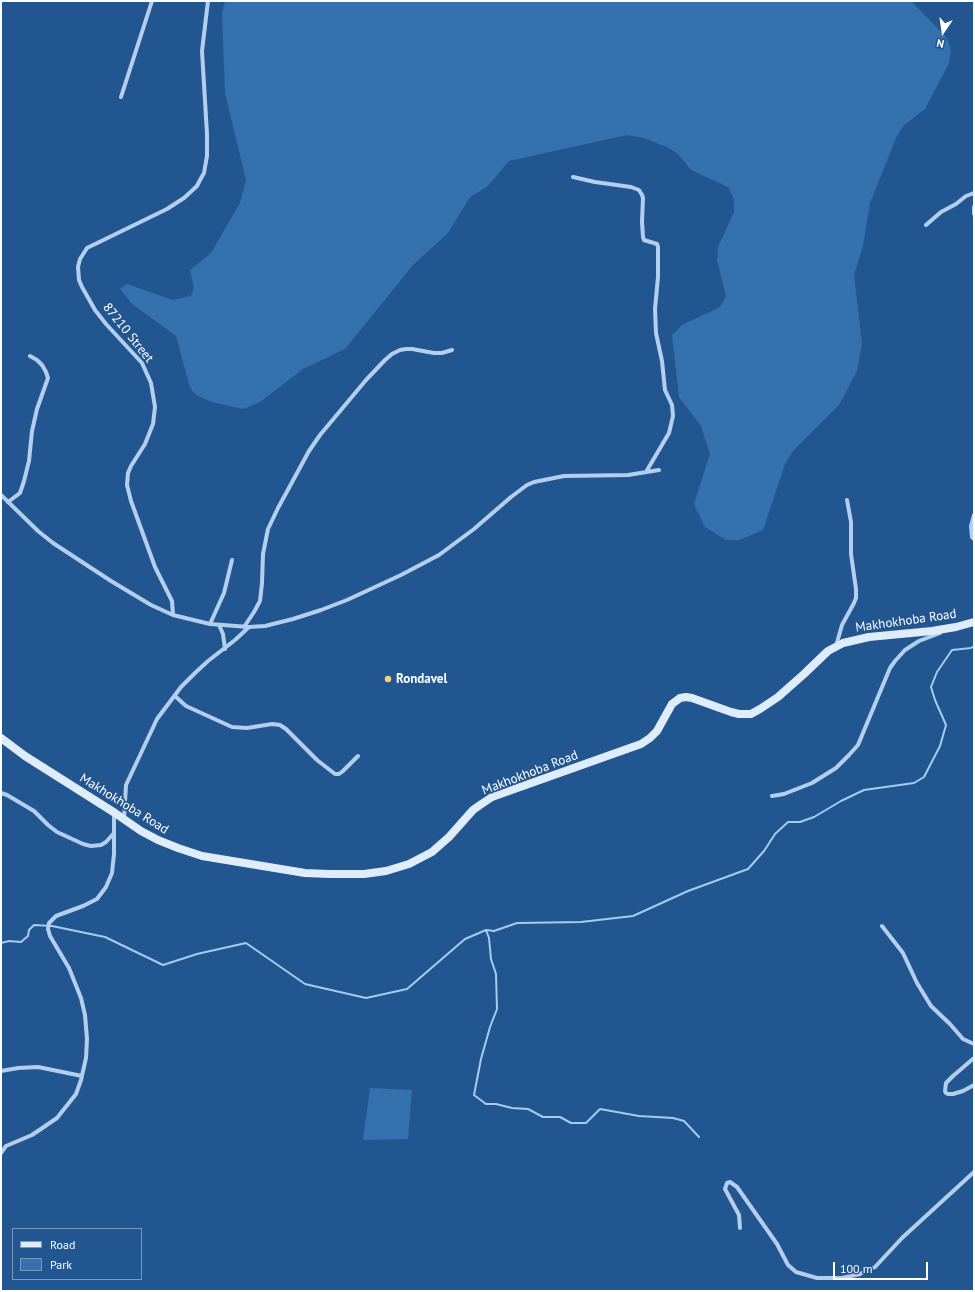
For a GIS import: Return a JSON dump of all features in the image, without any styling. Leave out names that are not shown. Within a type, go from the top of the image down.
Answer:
[{"type":"street","points":[[121,97],[152,1]]},
{"type":"street","name":"87210 Street","points":[[173,615],[172,601],[155,567],[131,501],[127,485],[128,473],[145,444],[153,424],[155,407],[151,383],[138,357],[106,324],[95,310],[79,280],[78,267],[80,259],[87,248],[167,209],[192,192],[204,173],[207,156],[207,134],[202,51],[208,1]]},
{"type":"street","points":[[574,177],[595,182],[631,187],[639,190],[643,198],[642,222],[644,240],[657,244],[658,247],[658,277],[655,309],[656,334],[662,361],[665,390],[672,405],[673,416],[669,433],[646,472]]},
{"type":"street","points":[[926,225],[941,212],[974,193]]},
{"type":"street","points":[[974,207],[974,214]]},
{"type":"street","points":[[124,819],[126,785],[157,719],[181,687],[204,665],[235,640],[246,627],[260,601],[262,592],[263,554],[268,529],[309,451],[320,435],[366,380],[392,354],[406,349],[434,353],[442,353],[452,350]]},
{"type":"street","points":[[8,502],[20,493],[24,481],[29,461],[32,431],[37,409],[48,378],[42,365],[30,356]]},
{"type":"street","points":[[1,495],[38,531],[53,543],[139,599],[173,615],[210,624],[246,627],[265,626],[294,619],[321,610],[347,600],[439,556],[474,529],[515,493],[534,482],[542,479],[564,476],[628,475],[659,470]]},
{"type":"street","points":[[836,646],[842,625],[856,598],[851,554],[851,522],[847,500]]},
{"type":"street","points":[[974,514],[971,526],[974,539]]},
{"type":"street","points":[[210,624],[224,593],[232,560]]},
{"type":"street","name":"Makhokhoba Road","points":[[1,738],[25,756],[141,831],[158,840],[202,856],[305,873],[345,875],[386,871],[409,864],[432,852],[449,837],[473,810],[492,797],[641,744],[650,738],[656,731],[672,704],[680,698],[692,698],[731,712],[751,714],[778,697],[828,651],[836,646],[855,639],[945,629],[974,622]]},
{"type":"street","points":[[219,625],[223,634],[224,649]]},
{"type":"street","points":[[772,796],[784,794],[812,783],[836,768],[858,745],[887,674],[895,661],[911,645],[945,629]]},
{"type":"street","points":[[175,696],[186,706],[232,727],[247,728],[272,724],[280,725],[286,729],[311,755],[335,774],[339,774],[343,771],[358,756]]},
{"type":"street","points":[[1,793],[34,811],[57,832],[83,844],[91,846],[101,845],[114,833]]},
{"type":"street","points":[[1,1147],[32,1135],[57,1118],[76,1094],[86,1058],[87,1039],[85,1015],[82,998],[69,968],[50,936],[48,929],[49,923],[56,916],[97,899],[106,888],[112,874],[114,813]]},
{"type":"street","points":[[882,926],[903,953],[917,983],[931,1006],[963,1039],[974,1044]]},
{"type":"street","points":[[974,1058],[952,1076],[946,1083],[945,1091],[948,1094],[953,1094],[974,1085]]},
{"type":"street","points":[[1,1071],[38,1067],[82,1076]]},
{"type":"street","points":[[1,1153],[6,1146]]},
{"type":"street","points":[[740,1228],[739,1215],[726,1189],[727,1183],[730,1182],[737,1187],[777,1244],[788,1265],[796,1272],[817,1278],[842,1278],[860,1274],[875,1267],[902,1238],[974,1172]]},
{"type":"green space","points":[[225,1],[911,1],[947,38],[951,50],[949,63],[925,109],[904,125],[897,136],[870,203],[863,246],[854,275],[862,344],[857,371],[839,405],[793,451],[785,464],[763,530],[739,540],[726,540],[705,527],[694,504],[710,454],[701,426],[679,397],[672,335],[682,325],[720,307],[726,296],[717,260],[718,247],[734,212],[734,199],[728,187],[691,170],[678,154],[667,147],[644,138],[627,135],[509,161],[488,186],[470,197],[448,233],[413,265],[345,349],[303,369],[260,402],[243,409],[212,402],[196,395],[190,388],[176,336],[131,303],[120,289],[127,284],[173,300],[191,296],[194,288],[190,270],[211,253],[240,203],[246,180],[225,93],[222,13]]},
{"type":"green space","points":[[370,1088],[412,1090],[408,1139],[363,1140]]},
{"type":"waterway","points":[[1,943],[9,941],[21,942],[28,936],[29,930],[34,925],[52,926],[105,937],[163,965],[197,954],[246,943],[305,984],[366,998],[407,989],[465,939],[486,930],[494,931],[517,923],[581,922],[633,916],[688,891],[748,869],[764,851],[775,834],[788,822],[800,822],[814,817],[841,801],[864,790],[914,783],[924,777],[940,746],[946,725],[931,687],[937,672],[952,650],[971,648],[974,646]]},
{"type":"waterway","points":[[486,930],[489,938],[491,959],[496,974],[497,1009],[481,1059],[474,1095],[486,1104],[528,1109],[543,1117],[560,1117],[571,1123],[586,1123],[600,1109],[639,1116],[673,1118],[684,1121],[699,1137]]},
{"type":"place","name":"Rondavel","points":[[388,679]]}]
